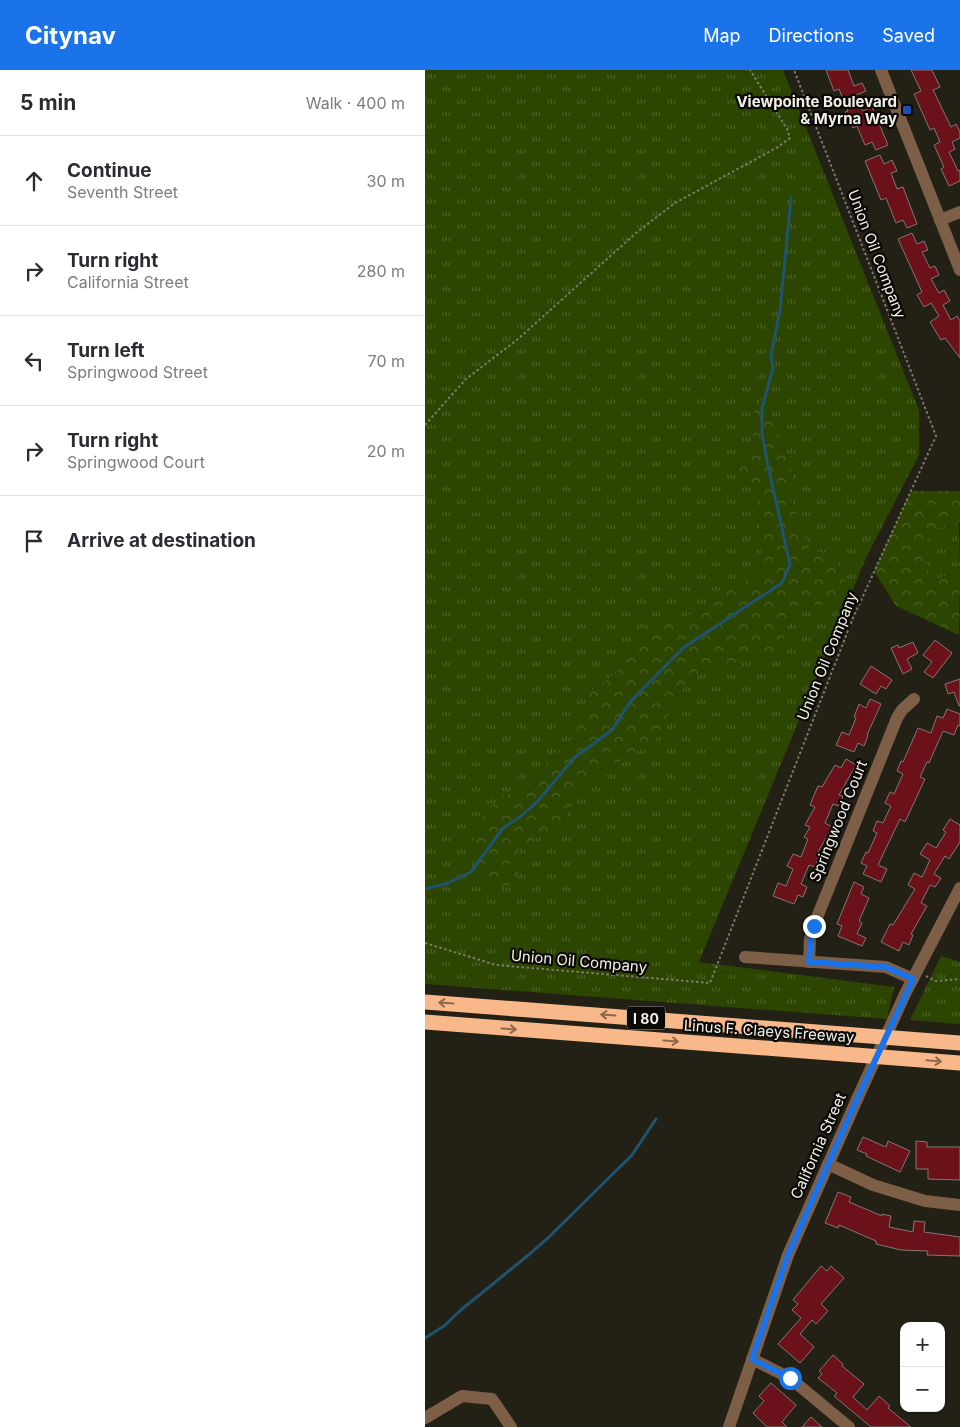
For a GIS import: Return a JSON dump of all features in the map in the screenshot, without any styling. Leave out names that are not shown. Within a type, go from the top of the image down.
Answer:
[{"type":"highway","name":"Linus F. Claeys Freeway","points":[[425,1002],[960,1043]]},
{"type":"highway","name":"Linus F. Claeys Freeway","points":[[425,1022],[960,1063]]},
{"type":"street","points":[[881,70],[960,270]]},
{"type":"street","points":[[940,220],[960,212]]},
{"type":"street","name":"Springwood Court","points":[[809,962],[811,939],[816,920],[897,718],[902,710],[914,699]]},
{"type":"street","name":"California Street","points":[[729,1427],[788,1255],[905,994],[960,888]]},
{"type":"street","points":[[745,957],[886,967],[915,975]]},
{"type":"street","points":[[828,1164],[873,1185],[925,1201],[960,1205]]},
{"type":"street","points":[[752,1359],[790,1378],[849,1427]]},
{"type":"street","points":[[425,1418],[462,1396],[492,1399],[511,1427]]},
{"type":"path","points":[[425,425],[466,379],[518,339],[635,233],[675,203],[778,147],[790,138],[787,129],[750,70]]},
{"type":"path","name":"Union Oil Company","points":[[425,943],[496,965],[710,983],[853,618],[936,436],[794,70]]},
{"type":"path","points":[[915,975],[936,981],[960,979]]},
{"type":"green space","points":[[425,70],[783,70],[919,410],[919,455],[866,558],[699,962],[894,987],[887,1019],[425,984]],"holes":[[[754,411],[774,421],[793,475],[787,489],[810,550],[831,555],[820,605],[791,606],[786,633],[736,663],[709,667],[686,683],[655,740],[623,760],[589,774],[562,824],[519,847],[504,795],[535,787],[541,767],[560,748],[579,745],[566,733],[584,711],[588,693],[611,677],[636,649],[647,622],[679,618],[701,612],[720,590],[761,577],[762,538],[757,498],[736,465],[752,443]]]},
{"type":"green space","points":[[763,398],[774,421],[793,475],[787,489],[810,550],[831,555],[847,574],[837,598],[820,605],[791,606],[786,633],[779,650],[736,663],[709,667],[686,683],[655,740],[623,760],[589,774],[562,824],[519,847],[518,872],[515,885],[494,890],[480,875],[471,847],[484,813],[504,795],[535,787],[541,767],[560,748],[578,745],[566,733],[584,711],[588,693],[611,677],[636,649],[647,622],[679,618],[701,612],[720,590],[761,576],[762,538],[757,498],[736,465],[752,443],[754,411]]},
{"type":"green space","points":[[911,491],[960,491],[960,523],[936,528],[922,550],[932,581],[960,571],[959,635],[896,606],[874,571]]},
{"type":"green space","points":[[959,523],[960,571],[932,581],[922,550],[936,528]]},
{"type":"green space","points":[[941,956],[960,962],[960,1024],[910,1020]]},
{"type":"building","points":[[826,70],[848,70],[854,86],[862,83],[866,91],[856,95],[863,111],[872,107],[888,145],[876,150],[872,142],[865,145],[857,126],[853,128],[845,112],[848,111],[839,89],[834,91]]},
{"type":"building","points":[[911,70],[932,70],[940,87],[933,90],[951,127],[956,124],[960,132],[960,138],[952,142],[955,149],[949,152],[958,171],[960,170],[960,181],[949,186],[941,169],[944,167],[934,145],[940,142],[934,128],[930,130],[914,94],[921,91]]},
{"type":"building","points":[[880,155],[884,164],[892,160],[897,171],[891,173],[897,189],[903,187],[917,224],[907,228],[903,220],[896,223],[886,198],[881,200],[865,161]]},
{"type":"building","points":[[912,233],[917,244],[924,241],[928,250],[922,252],[930,268],[935,266],[939,275],[931,279],[939,293],[944,290],[950,301],[943,305],[951,320],[957,316],[960,321],[960,358],[945,338],[941,340],[930,322],[939,316],[931,303],[924,307],[917,295],[922,292],[898,239]]},
{"type":"building","points":[[935,640],[952,653],[933,678],[924,672],[932,662],[923,655]]},
{"type":"building","points":[[913,642],[918,653],[907,659],[912,669],[903,674],[891,648],[898,645],[899,648]]},
{"type":"building","points":[[871,666],[892,680],[886,689],[881,686],[876,694],[860,684]]},
{"type":"building","points":[[960,679],[959,706],[954,692],[948,694],[945,684]]},
{"type":"building","points":[[870,699],[881,704],[864,746],[858,743],[854,752],[836,745],[842,732],[849,735],[859,704],[866,708]]},
{"type":"building","points":[[947,709],[960,714],[960,726],[958,725],[954,735],[943,731],[929,763],[927,762],[920,777],[925,779],[905,822],[900,819],[878,865],[887,869],[881,882],[863,874],[867,866],[861,863],[877,833],[873,831],[877,821],[883,823],[891,806],[885,803],[890,792],[894,794],[903,774],[897,771],[918,728],[931,733],[937,716],[943,718]]},
{"type":"building","points":[[846,759],[856,765],[839,795],[843,796],[839,806],[833,804],[825,823],[832,827],[817,854],[819,855],[815,867],[809,865],[801,884],[807,887],[803,897],[798,895],[794,904],[773,896],[778,883],[786,886],[793,869],[787,866],[793,854],[801,857],[808,839],[804,837],[810,827],[805,825],[815,807],[810,805],[818,786],[822,787],[835,765],[841,768]]},
{"type":"building","points":[[950,819],[960,825],[960,842],[949,859],[945,856],[934,874],[941,878],[935,887],[930,885],[921,903],[927,906],[911,934],[913,935],[909,945],[903,942],[899,951],[881,942],[890,924],[893,925],[915,889],[908,885],[914,873],[922,877],[930,860],[920,854],[927,843],[936,848],[946,832],[943,830]]},
{"type":"building","points":[[854,882],[864,887],[861,894],[869,898],[859,921],[862,923],[857,934],[866,938],[862,946],[838,936],[842,926],[837,924]]},
{"type":"building","points":[[863,1137],[886,1147],[888,1141],[910,1151],[900,1172],[857,1150]]},
{"type":"building","points":[[916,1141],[927,1142],[927,1147],[960,1147],[960,1180],[928,1179],[928,1169],[916,1169]]},
{"type":"building","points":[[838,1192],[851,1197],[849,1202],[882,1216],[882,1214],[891,1216],[889,1227],[913,1232],[914,1221],[925,1222],[924,1232],[960,1237],[960,1256],[927,1255],[928,1251],[901,1250],[876,1244],[876,1241],[839,1225],[838,1228],[825,1223]]},
{"type":"building","points":[[821,1266],[827,1271],[831,1266],[844,1278],[821,1304],[828,1311],[816,1324],[812,1320],[800,1334],[814,1347],[800,1363],[778,1344],[801,1318],[792,1310],[798,1304],[793,1300]]},
{"type":"building","points":[[833,1355],[843,1364],[842,1366],[864,1384],[853,1397],[867,1410],[879,1396],[890,1406],[888,1408],[911,1427],[871,1427],[834,1396],[837,1393],[818,1378],[822,1374],[819,1371]]},
{"type":"building","points":[[771,1383],[796,1405],[782,1422],[787,1427],[767,1427],[753,1413],[764,1401],[759,1396]]},
{"type":"building","points":[[811,1417],[822,1427],[802,1427]]},
{"type":"waterway","points":[[425,889],[448,883],[471,872],[503,828],[520,817],[538,801],[574,758],[612,730],[630,702],[683,648],[782,583],[790,564],[767,461],[762,433],[762,408],[773,368],[771,356],[780,310],[791,198]]},
{"type":"waterway","points":[[425,1338],[444,1326],[548,1238],[632,1155],[656,1119]]},
{"type":"place","name":"Viewpointe Boulevard & Myrna Way","points":[[907,110]]},
{"type":"route","points":[[790,1378],[752,1359],[788,1255],[913,979],[886,967],[809,962],[814,926]]}]
